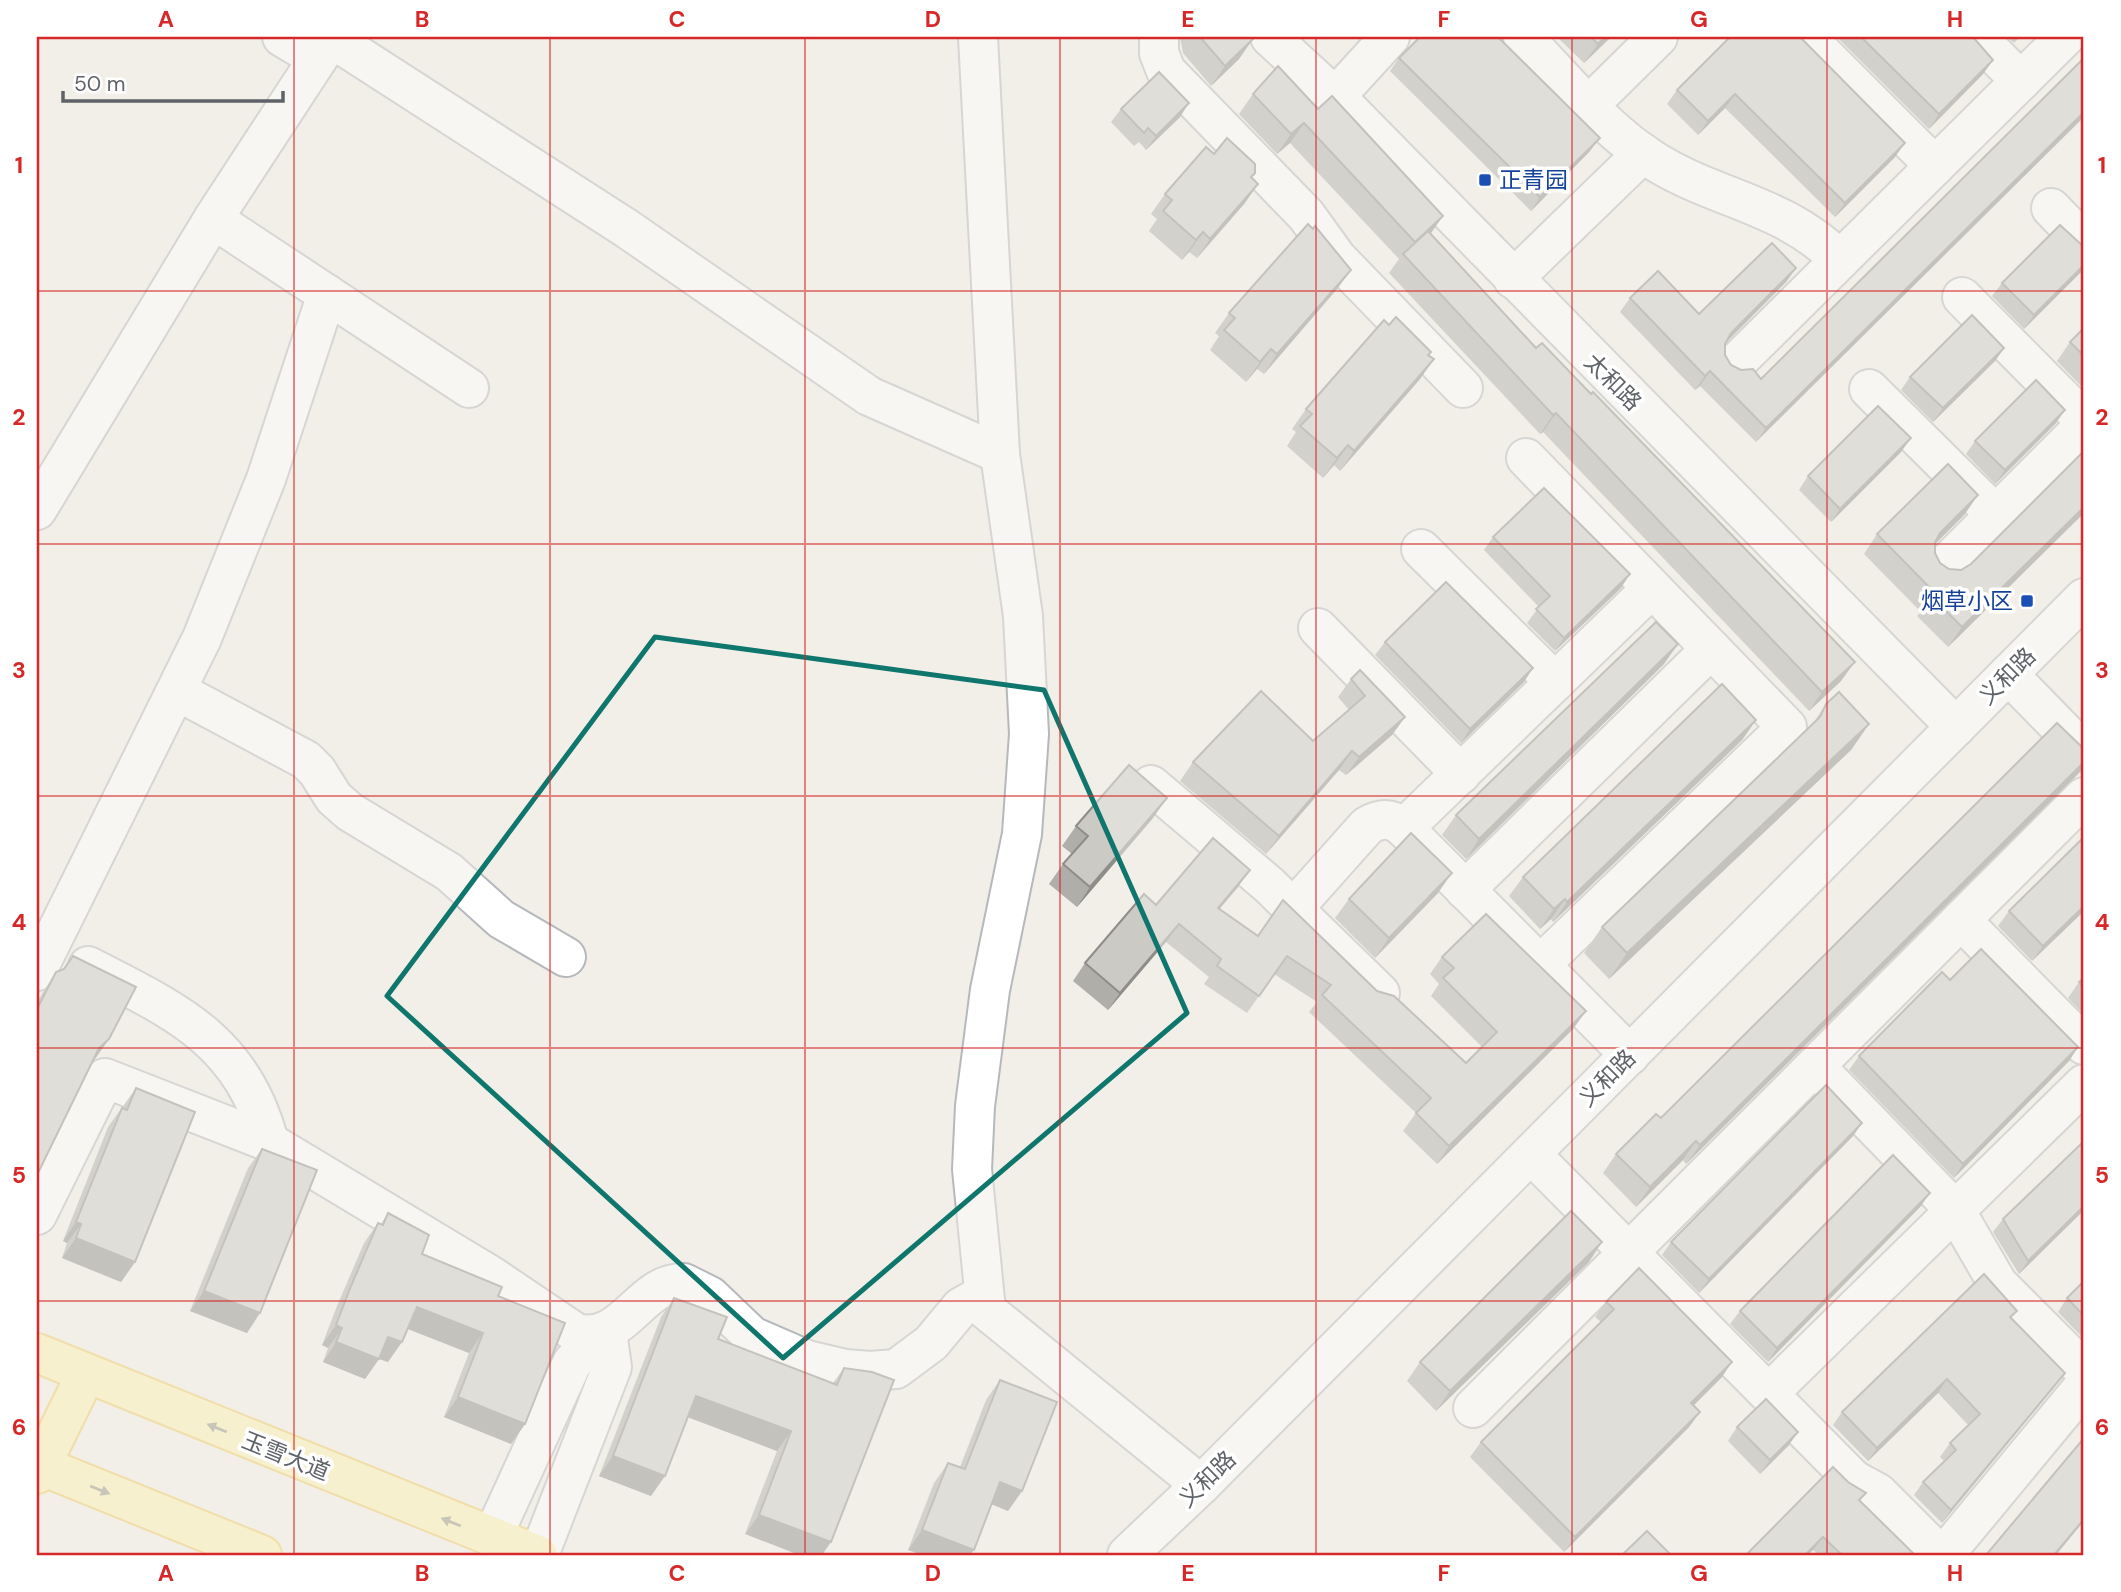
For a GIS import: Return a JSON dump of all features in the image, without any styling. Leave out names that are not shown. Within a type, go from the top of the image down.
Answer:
[{"type":"main road","name":"玉雪大道","points":[[40,1363],[86,1374],[538,1555]]},
{"type":"main road","points":[[86,1374],[38,1468],[262,1555]]},
{"type":"street","points":[[282,37],[326,44],[626,228],[869,396],[1000,454]]},
{"type":"street","points":[[978,37],[1000,454],[1023,616],[1029,734],[1020,846],[990,990],[975,1106],[972,1169],[986,1310],[1201,1485]]},
{"type":"street","points":[[1159,37],[1159,53],[1166,71],[1306,215],[1337,258],[1463,388]]},
{"type":"street","name":"太和路","points":[[1270,37],[1335,97],[1956,727]]},
{"type":"street","points":[[1335,97],[1390,37]]},
{"type":"street","points":[[1523,37],[1629,144],[1674,172],[1783,216],[1804,229],[1840,260]]},
{"type":"street","points":[[1590,104],[1658,37]]},
{"type":"street","points":[[1806,37],[1935,166]]},
{"type":"street","points":[[1977,37],[2021,81]]},
{"type":"street","points":[[1736,363],[2065,37]]},
{"type":"street","points":[[37,510],[214,219],[326,44]]},
{"type":"street","points":[[1513,279],[1643,153]]},
{"type":"street","points":[[2050,208],[2084,242]]},
{"type":"street","points":[[214,219],[469,388]]},
{"type":"street","points":[[269,1142],[252,1094],[201,1030],[176,1011],[44,944],[177,691],[235,559],[327,295]]},
{"type":"street","points":[[1962,297],[2084,420]]},
{"type":"street","points":[[1870,389],[1995,514]]},
{"type":"street","points":[[1941,568],[2084,426]]},
{"type":"street","points":[[1526,458],[1787,727],[1540,965]]},
{"type":"street","points":[[1421,549],[1555,682]]},
{"type":"street","points":[[1404,828],[1652,588]]},
{"type":"street","name":"义和路","points":[[1128,1555],[1201,1485],[2084,598]]},
{"type":"street","points":[[1318,628],[1461,774]]},
{"type":"street","points":[[1465,890],[1711,649]]},
{"type":"street","points":[[2008,674],[2084,752]]},
{"type":"street","points":[[177,691],[306,760],[334,798],[350,812],[449,872],[501,919],[566,957]]},
{"type":"street","points":[[1151,785],[1293,909],[1380,993]]},
{"type":"street","points":[[1473,1408],[2084,797]]},
{"type":"street","points":[[1293,909],[1367,826],[1383,820],[1394,820],[1630,1055]]},
{"type":"street","points":[[1961,920],[2084,1045]]},
{"type":"street","points":[[1815,1066],[1955,1210],[1998,1284],[2084,1370]]},
{"type":"street","points":[[37,1215],[105,1078],[269,1142],[467,1261],[576,1333],[602,1334]]},
{"type":"street","points":[[1770,1392],[2084,1084]]},
{"type":"street","points":[[1531,1154],[1770,1392],[1854,1480],[1878,1493],[1942,1555],[2084,1386]]},
{"type":"street","points":[[492,1538],[572,1363],[602,1334],[656,1290],[684,1283],[710,1296],[752,1336],[807,1360],[845,1370],[896,1369],[931,1343],[961,1307],[984,1294]]},
{"type":"street","points":[[538,1555],[611,1367],[602,1334]]},
{"type":"highlighted area","points":[[655,637],[1044,690],[1187,1013],[783,1358],[387,996]]},
{"type":"building","points":[[1200,37],[1251,37],[1253,39],[1225,66]]},
{"type":"building","points":[[1420,37],[1498,37],[1600,138],[1540,197],[1399,58]]},
{"type":"building","points":[[1591,37],[1605,37],[1598,44]]},
{"type":"building","points":[[1730,37],[1800,37],[1905,143],[1845,203],[1735,94],[1708,121],[1677,90]]},
{"type":"building","points":[[1861,37],[1973,37],[1993,60],[1939,114]]},
{"type":"building","points":[[2084,58],[2084,112],[1766,428],[1710,371],[1705,376],[1630,298],[1658,271],[1699,314],[1772,243],[1796,268],[1731,333],[1725,344],[1725,355],[1731,365],[1741,370],[1753,369],[1761,379]]},
{"type":"building","points":[[1278,66],[1318,109],[1332,96],[1443,216],[1415,242],[1304,123],[1291,134],[1253,94]]},
{"type":"building","points":[[1159,72],[1189,103],[1156,136],[1148,128],[1144,133],[1121,109]]},
{"type":"building","points":[[1227,138],[1255,164],[1255,173],[1251,177],[1258,184],[1210,239],[1203,232],[1196,240],[1163,211],[1172,200],[1165,194],[1206,147],[1214,154]]},
{"type":"building","points":[[1308,224],[1313,229],[1315,226],[1351,270],[1277,354],[1271,349],[1260,362],[1224,330],[1235,318],[1229,313]]},
{"type":"building","points":[[2060,225],[2084,247],[2084,265],[2034,315],[2002,283]]},
{"type":"building","points":[[1428,231],[1536,348],[1542,343],[1591,394],[1593,392],[1855,662],[1822,692],[1556,413],[1553,415],[1403,254]]},
{"type":"building","points":[[1972,315],[2004,348],[1943,408],[1910,377]]},
{"type":"building","points":[[1396,317],[1431,352],[1428,355],[1434,359],[1354,451],[1348,445],[1337,458],[1300,426],[1312,414],[1306,409],[1384,320],[1389,325]]},
{"type":"building","points":[[2084,328],[2084,356],[2070,342]]},
{"type":"building","points":[[2036,380],[2065,410],[2005,470],[1975,441]]},
{"type":"building","points":[[1878,406],[1911,438],[1840,509],[1808,476]]},
{"type":"building","points":[[2084,451],[2084,507],[1962,627],[1931,596],[1935,593],[1877,534],[1948,464],[1978,495],[1940,533],[1935,542],[1935,553],[1940,563],[1949,569],[1961,570],[1971,564]]},
{"type":"building","points":[[1544,488],[1630,574],[1564,638],[1536,609],[1550,596],[1493,537]]},
{"type":"building","points":[[1446,582],[1533,668],[1470,729],[1385,642]]},
{"type":"building","points":[[1656,622],[1678,644],[1479,839],[1456,815]]},
{"type":"building","points":[[1360,670],[1405,717],[1359,757],[1352,751],[1279,836],[1193,762],[1261,691],[1313,741],[1365,696],[1351,679]]},
{"type":"building","points":[[1722,684],[1756,720],[1567,902],[1565,899],[1554,909],[1523,877]]},
{"type":"building","points":[[1839,692],[1869,724],[1627,953],[1602,927],[1820,717],[1826,704]]},
{"type":"building","points":[[2057,723],[2084,749],[2084,762],[1700,1145],[1696,1141],[1650,1187],[1616,1154],[1656,1114],[1661,1118]]},
{"type":"building","points":[[1129,765],[1167,798],[1090,887],[1063,864],[1088,836],[1076,826]]},
{"type":"building","points":[[1411,833],[1452,873],[1389,938],[1349,899]]},
{"type":"building","points":[[2084,837],[2084,906],[2043,946],[2009,911]]},
{"type":"building","points":[[1213,838],[1250,870],[1218,908],[1258,936],[1283,900],[1377,991],[1394,996],[1466,1063],[1497,1032],[1443,978],[1454,968],[1442,957],[1486,914],[1586,1011],[1449,1146],[1416,1113],[1431,1098],[1322,995],[1331,985],[1287,956],[1259,996],[1217,966],[1221,959],[1179,924],[1120,993],[1085,963],[1144,894],[1156,905]]},
{"type":"building","points":[[1981,949],[2078,1047],[1963,1164],[1859,1056],[1942,972],[1950,980]]},
{"type":"building","points":[[73,956],[136,987],[109,1039],[99,1048],[37,1175],[37,1009],[56,972],[64,969]]},
{"type":"building","points":[[1826,1085],[1862,1123],[1709,1279],[1671,1242]]},
{"type":"building","points":[[136,1088],[195,1112],[135,1262],[76,1238],[81,1224],[76,1222],[122,1108],[127,1110]]},
{"type":"building","points":[[2084,1141],[2084,1206],[2028,1261],[2003,1219]]},
{"type":"building","points":[[262,1149],[317,1170],[260,1313],[204,1291]]},
{"type":"building","points":[[1893,1155],[1930,1193],[1777,1348],[1740,1311]]},
{"type":"building","points":[[1571,1211],[1602,1242],[1450,1391],[1420,1362]]},
{"type":"building","points":[[388,1213],[429,1235],[422,1254],[502,1287],[498,1296],[565,1323],[525,1424],[458,1397],[483,1333],[417,1307],[402,1342],[388,1337],[379,1359],[336,1342],[342,1328],[336,1325],[351,1286],[378,1223],[383,1225]]},
{"type":"building","points":[[1639,1268],[1732,1362],[1691,1403],[1700,1412],[1575,1537],[1481,1442],[1614,1309],[1606,1302]]},
{"type":"building","points":[[1984,1274],[2017,1311],[2010,1317],[2065,1373],[1951,1510],[1923,1482],[1956,1450],[1950,1443],[1980,1414],[1947,1379],[1877,1448],[1842,1412]]},
{"type":"building","points":[[2084,1281],[2084,1316],[2067,1298]]},
{"type":"building","points":[[674,1298],[727,1317],[718,1339],[837,1385],[844,1368],[872,1372],[894,1380],[831,1542],[759,1515],[791,1431],[696,1396],[665,1476],[613,1456]]},
{"type":"building","points":[[1000,1380],[1057,1402],[1022,1491],[1000,1482],[974,1550],[922,1530],[948,1463],[965,1469]]},
{"type":"building","points":[[1766,1399],[1798,1432],[1770,1460],[1737,1427]]},
{"type":"building","points":[[2084,1438],[2084,1519],[2054,1555],[1986,1555]]},
{"type":"building","points":[[1833,1467],[1848,1482],[1866,1493],[1859,1500],[1915,1555],[1842,1555],[1823,1537],[1805,1555],[1746,1555]]},
{"type":"building","points":[[1647,1531],[1671,1555],[1622,1555]]},
{"type":"place","name":"正青园","points":[[1485,180]]},
{"type":"place","name":"烟草小区","points":[[2027,601]]}]
